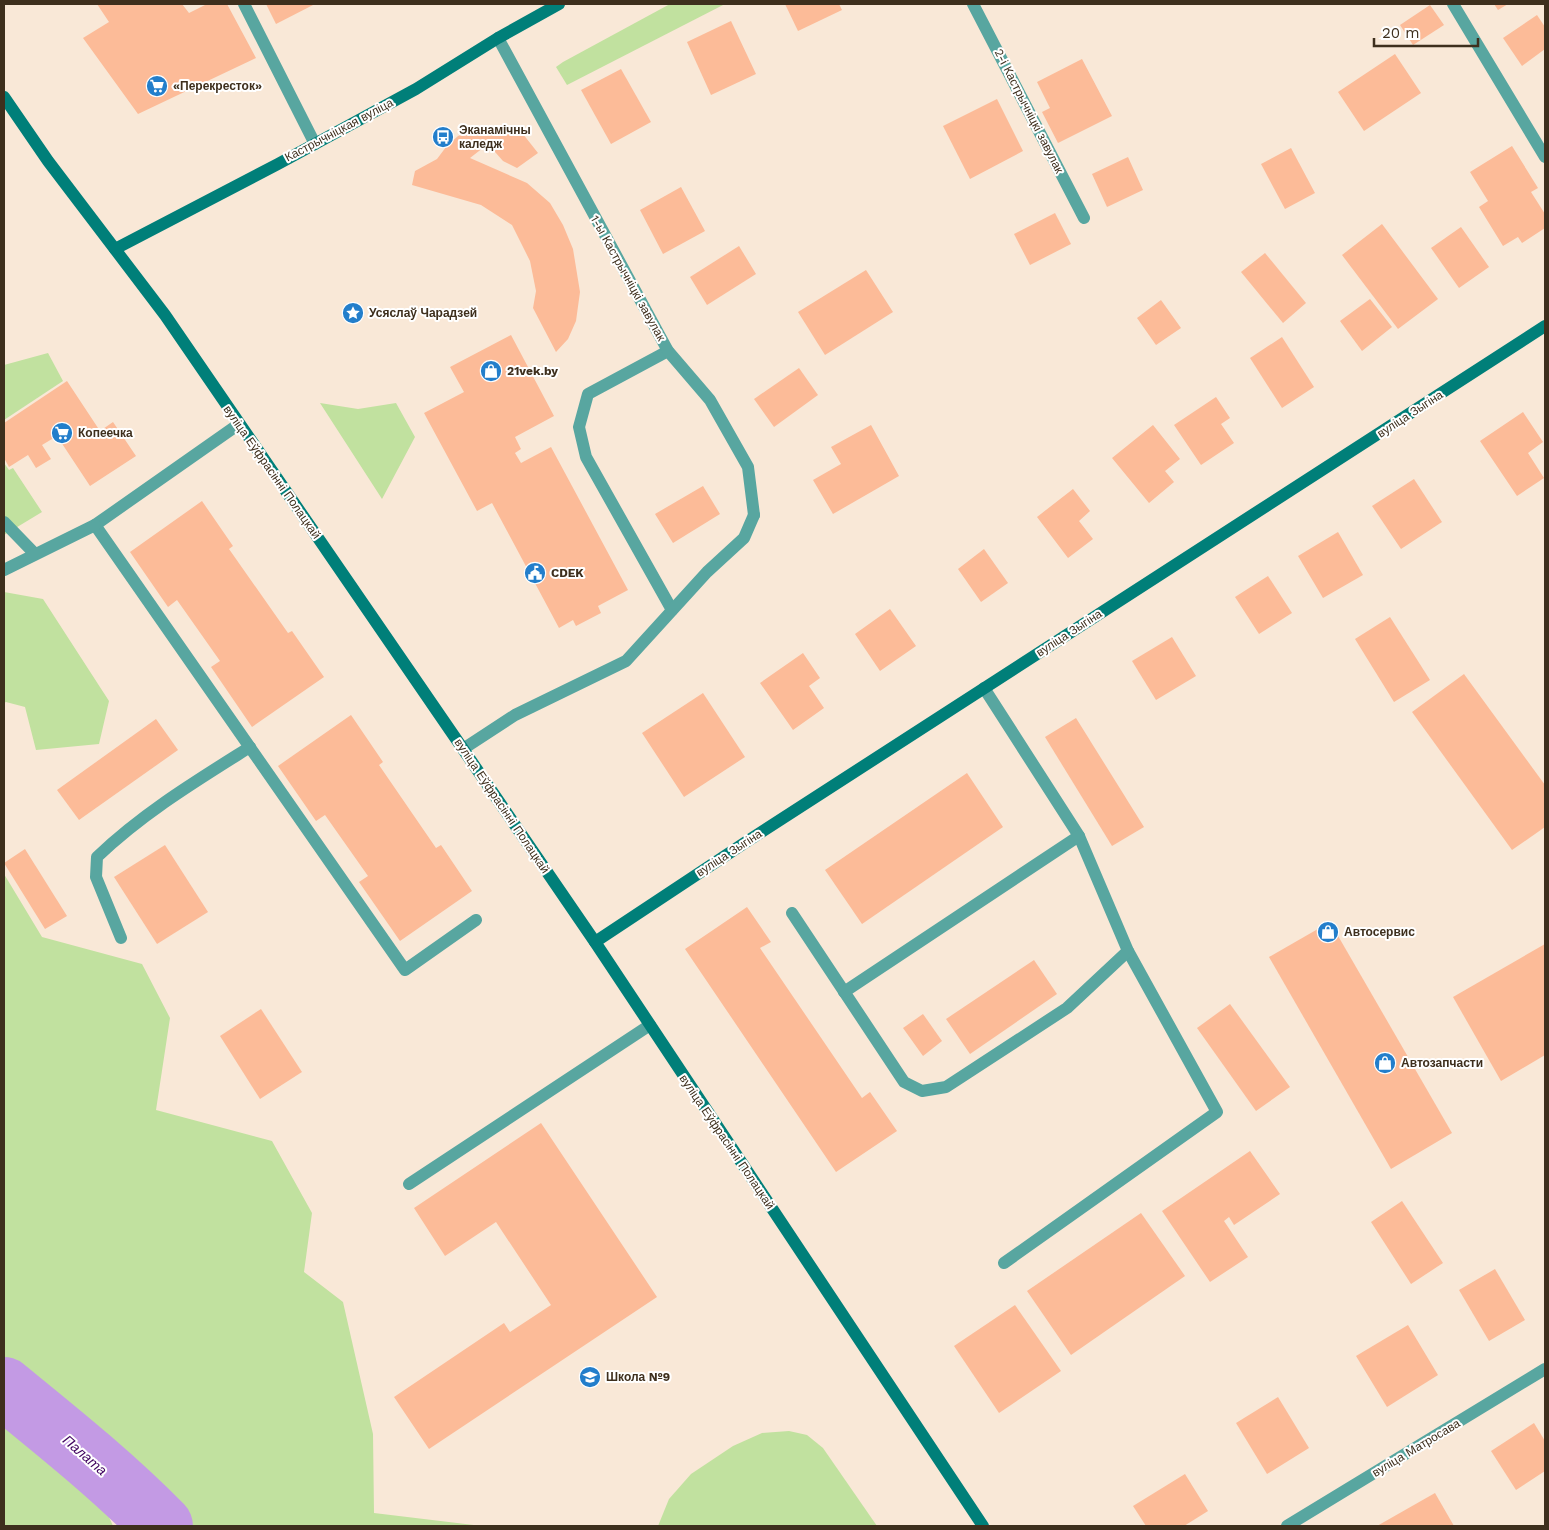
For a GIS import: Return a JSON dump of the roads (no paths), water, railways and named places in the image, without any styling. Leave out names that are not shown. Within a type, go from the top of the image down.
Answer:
[{"type":"main road","name":"Кастрычніцкая вуліца","points":[[115,249],[416,89],[498,38],[559,4]]},
{"type":"main road","name":"вуліца Еўфрасінні Полацкай","points":[[4,96],[48,161],[165,315],[595,942],[983,1526]]},
{"type":"main road","name":"вуліца Зыгіна","points":[[595,942],[738,847],[1545,326]]},
{"type":"street","points":[[244,4],[315,144]]},
{"type":"street","name":"2-і Кастрычніцкі завулак","points":[[973,4],[1084,218]]},
{"type":"street","points":[[1453,4],[1545,157]]},
{"type":"street","name":"1-ы Кастрычніцкі завулак","points":[[498,38],[668,351],[710,400],[748,467],[754,515],[744,538],[707,572],[672,610]]},
{"type":"street","points":[[463,750],[516,715],[626,661],[672,610],[586,457],[579,427],[588,394],[668,351]]},
{"type":"street","points":[[4,570],[95,525],[239,424]]},
{"type":"street","points":[[4,522],[35,554]]},
{"type":"street","points":[[95,525],[406,970],[476,920]]},
{"type":"street","points":[[984,688],[1079,836],[1128,951],[1217,1112],[1004,1263]]},
{"type":"street","points":[[121,938],[96,877],[97,858],[109,845],[157,806],[250,747]]},
{"type":"street","points":[[844,992],[1079,836]]},
{"type":"street","points":[[792,914],[904,1082],[922,1091],[946,1088],[1067,1008],[1128,951]]},
{"type":"street","points":[[408,1184],[650,1026]]},
{"type":"street","name":"вуліца Матросава","points":[[1287,1526],[1545,1369]]},
{"type":"waterway","name":"Палата","points":[[4,1388],[105,1472],[162,1526]]},
{"type":"place","name":"«Перекресток»","points":[[157,86]]},
{"type":"place","name":"Эканамічны каледж","points":[[443,137]]},
{"type":"place","name":"Усяслаў Чарадзей","points":[[353,313]]},
{"type":"place","name":"21vek.by","points":[[491,371]]},
{"type":"place","name":"Копеечка","points":[[62,433]]},
{"type":"place","name":"CDEK","points":[[535,573]]},
{"type":"place","name":"Автосервис","points":[[1328,932]]},
{"type":"place","name":"Автозапчасти","points":[[1385,1063]]},
{"type":"place","name":"Школа №9","points":[[590,1377]]}]
